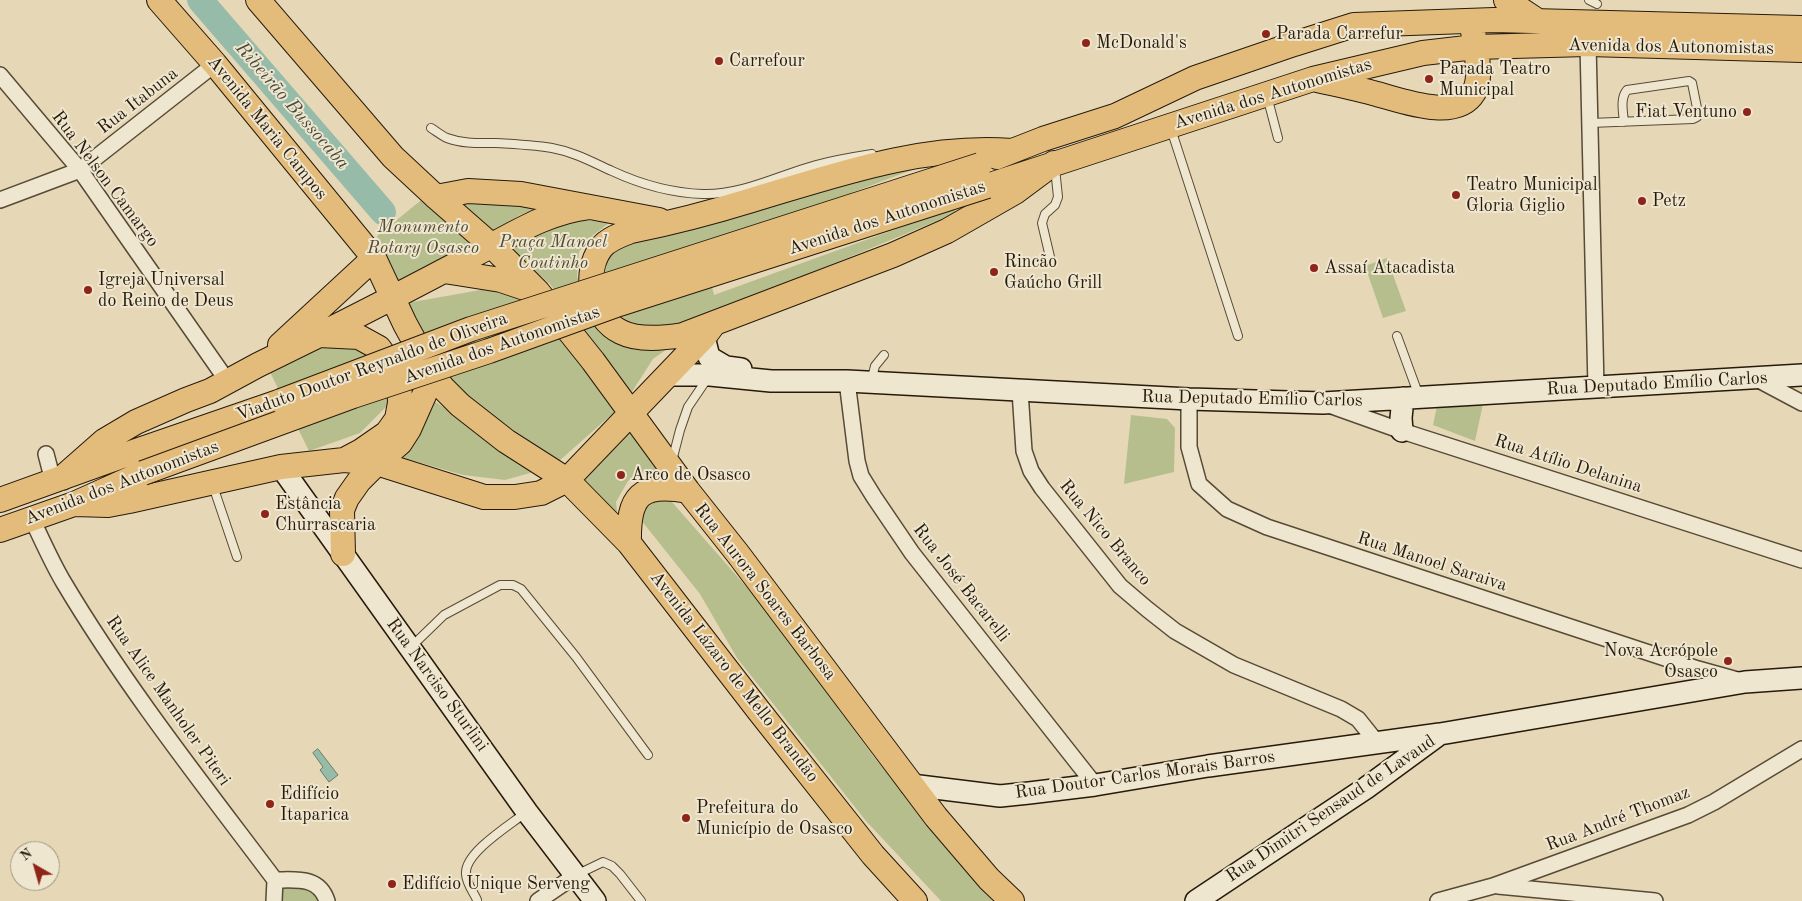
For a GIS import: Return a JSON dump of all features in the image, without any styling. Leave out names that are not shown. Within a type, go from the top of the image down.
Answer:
[{"type":"main road","name":"Avenida Maria Campos","points":[[159,0],[215,64],[374,258],[394,297],[405,324],[433,375]]},
{"type":"main road","name":"Rua Aurora Soares Barbosa","points":[[258,0],[393,157],[492,246],[538,292],[594,361],[670,467],[738,554],[911,785],[954,839],[989,879],[1012,901]]},
{"type":"main road","points":[[1506,0],[1538,21]]},
{"type":"main road","points":[[1313,79],[1365,90],[1419,106],[1439,108],[1452,106],[1466,100],[1474,92],[1479,70],[1471,20]]},
{"type":"main road","name":"Avenida dos Autonomistas","points":[[983,175],[1012,151],[1115,116],[1195,78],[1354,25],[1471,20],[1802,28]]},
{"type":"main road","name":"Avenida dos Autonomistas","points":[[0,530],[74,504],[143,473],[353,396],[490,351],[983,175],[1054,163],[1313,79],[1423,53],[1475,47],[1588,44],[1802,50]]},
{"type":"main road","points":[[1012,151],[983,148],[911,156],[614,237],[602,247],[594,260],[590,280],[596,306],[607,321],[621,332],[635,336],[663,338],[709,330],[947,231],[1015,192],[1054,163]]},
{"type":"main road","name":"Viaduto Doutor Reynaldo de Oliveira","points":[[136,451],[281,401],[471,329],[983,175]]},
{"type":"main road","points":[[436,197],[468,191],[521,194],[670,222]]},
{"type":"main road","points":[[58,480],[104,441],[136,422],[228,382],[492,246],[529,225],[571,210],[589,208]]},
{"type":"main road","points":[[258,365],[374,258]]},
{"type":"main road","points":[[444,271],[501,280],[538,292]]},
{"type":"main road","points":[[74,504],[115,504],[281,467],[344,460],[377,463],[484,497],[515,497],[541,493],[567,480],[709,330]]},
{"type":"main road","points":[[319,334],[359,338],[379,348],[399,376],[400,403],[397,419],[387,433],[344,460]]},
{"type":"main road","points":[[343,554],[342,510],[348,498],[359,481],[400,443],[409,428],[433,375]]},
{"type":"main road","name":"Avenida Lázaro de Mello Brandão","points":[[433,375],[460,405],[506,440],[567,480],[629,543],[873,855],[915,901]]},
{"type":"main road","name":"Avenida dos Autonomistas","points":[[0,500],[136,451]]},
{"type":"main road","points":[[629,543],[633,506],[640,496],[653,488],[667,487],[688,491]]},
{"type":"street","points":[[1588,44],[1596,388]]},
{"type":"street","name":"Rua Itabuna","points":[[0,200],[80,170],[215,64]]},
{"type":"street","name":"Rua Nelson Camargo","points":[[0,75],[80,170],[186,319],[228,382]]},
{"type":"street","name":"Rua Deputado Emílio Carlos","points":[[709,330],[709,357],[726,368],[771,372],[792,380]]},
{"type":"street","name":"Rua Deputado Emílio Carlos","points":[[667,376],[710,375],[771,381],[847,381],[1190,399],[1323,403],[1802,375]]},
{"type":"street","points":[[1754,378],[1802,403]]},
{"type":"street","name":"Rua José Bacarelli","points":[[847,381],[857,461],[861,476],[912,553],[1095,785]]},
{"type":"street","name":"Rua Nico Branco","points":[[1020,390],[1024,451],[1031,471],[1042,488],[1120,586],[1175,631],[1234,665],[1341,709],[1358,719],[1378,744]]},
{"type":"street","points":[[1402,431],[1400,418],[1411,398]]},
{"type":"street","name":"Rua Manoel Saraiva","points":[[1190,399],[1189,447],[1199,484],[1227,509],[1266,527],[1698,669],[1745,682]]},
{"type":"street","name":"Rua Atílio Delanina","points":[[1323,403],[1402,431],[1802,560]]},
{"type":"street","points":[[46,454],[58,480]]},
{"type":"street","name":"Rua Narciso Sturlini","points":[[281,467],[527,812],[595,901]]},
{"type":"street","name":"Rua Alice Manholer Piteri","points":[[32,519],[63,581],[105,649],[192,770],[275,880]]},
{"type":"street","name":"Rua Doutor Carlos Morais Barros","points":[[911,785],[1000,796],[1095,785],[1208,766],[1378,744],[1745,682],[1802,678]]},
{"type":"street","name":"Rua Dimitri Sensaud de Lavaud","points":[[1196,901],[1366,788],[1440,734]]},
{"type":"street","points":[[1366,788],[1376,760],[1378,744]]},
{"type":"street","name":"Rua André Thomaz","points":[[1438,901],[1493,886],[1688,815],[1714,802],[1802,749]]},
{"type":"street","points":[[538,901],[576,875]]},
{"type":"street","points":[[274,901],[275,880],[309,881],[325,893],[327,901]]},
{"type":"street","points":[[1493,886],[1655,901]]},
{"type":"lane","points":[[1589,0],[1597,4]]},
{"type":"lane","points":[[1590,123],[1624,122],[1694,119],[1698,113],[1692,83],[1689,81],[1627,90],[1622,102],[1624,122]]},
{"type":"lane","points":[[1267,94],[1278,138]]},
{"type":"lane","points":[[1169,125],[1238,336]]},
{"type":"lane","points":[[431,128],[447,138],[468,143],[523,144],[554,148],[584,157],[642,183],[672,190],[704,194],[734,191],[769,182],[815,165],[849,157],[873,154],[911,156]]},
{"type":"lane","points":[[1050,257],[1042,224],[1045,214],[1054,205],[1058,197],[1054,163]]},
{"type":"lane","points":[[1397,336],[1411,398]]},
{"type":"lane","points":[[871,382],[875,366],[884,355]]},
{"type":"lane","points":[[670,467],[688,407],[710,375]]},
{"type":"lane","points":[[212,483],[237,557]]},
{"type":"lane","points":[[410,648],[444,615],[500,585],[513,585],[521,588],[648,755]]},
{"type":"lane","points":[[477,900],[466,876],[467,866],[474,854],[527,812]]},
{"type":"lane","points":[[576,875],[603,862],[612,866],[641,901]]},
{"type":"green space","points":[[917,163],[917,168],[703,249],[714,295],[954,208],[956,213],[683,326],[663,329],[622,324],[604,306],[597,258],[608,246]]},
{"type":"green space","name":"Monumento Rotary Osasco","points":[[425,197],[475,244],[397,284],[377,236]]},
{"type":"green space","points":[[454,201],[549,204],[520,215],[492,233]]},
{"type":"green space","name":"Praça Manoel Coutinho","points":[[564,217],[609,223],[592,236],[579,252],[577,276],[588,316],[609,339],[670,347],[653,359],[630,395],[550,284],[507,247]]},
{"type":"green space","points":[[1387,258],[1406,311],[1383,318],[1365,266]]},
{"type":"green space","points":[[486,289],[533,299],[618,409],[559,461],[465,397],[433,366],[407,303]]},
{"type":"green space","points":[[321,341],[353,346],[370,356],[389,378],[387,406],[360,433],[309,451],[268,368]]},
{"type":"green space","points":[[433,400],[537,471],[505,480],[463,475],[404,458],[404,445]]},
{"type":"green space","points":[[1483,404],[1475,441],[1433,425],[1437,406]]},
{"type":"green space","points":[[1131,415],[1167,419],[1175,428],[1174,472],[1124,484]]},
{"type":"green space","points":[[631,419],[666,470],[648,470],[628,481],[616,502],[618,520],[580,476]]},
{"type":"green space","points":[[665,494],[764,607],[873,756],[941,839],[1001,901],[941,901],[866,821],[737,658],[700,594],[637,515]]},
{"type":"green space","points":[[280,883],[308,886],[322,901],[280,901]]},
{"type":"shaded area","points":[[318,749],[338,775],[329,782],[320,770],[323,767],[313,753]]},
{"type":"waterway","name":"Ribeirão Bussocaba","points":[[200,0],[383,212]]},
{"type":"place","name":"Parada Carrefur","points":[[1266,34]]},
{"type":"place","name":"McDonald's","points":[[1086,43]]},
{"type":"place","name":"Carrefour","points":[[719,61]]},
{"type":"place","name":"Parada Teatro Municipal","points":[[1429,79]]},
{"type":"place","name":"Fiat Ventuno","points":[[1747,112]]},
{"type":"place","name":"Teatro Municipal Gloria Giglio","points":[[1456,195]]},
{"type":"place","name":"Petz","points":[[1642,201]]},
{"type":"place","name":"Assaí Atacadista","points":[[1314,268]]},
{"type":"place","name":"Rincão Gaúcho Grill","points":[[994,272]]},
{"type":"place","name":"Igreja Universal do Reino de Deus","points":[[88,290]]},
{"type":"place","name":"Arco de Osasco","points":[[621,475]]},
{"type":"place","name":"Estância Churrascaria","points":[[265,514]]},
{"type":"place","name":"Nova Acrópole Osasco","points":[[1728,661]]},
{"type":"place","name":"Edifício Itaparica","points":[[270,804]]},
{"type":"place","name":"Prefeitura do Município de Osasco","points":[[686,818]]},
{"type":"place","name":"Edifício Unique Serveng","points":[[392,884]]}]
